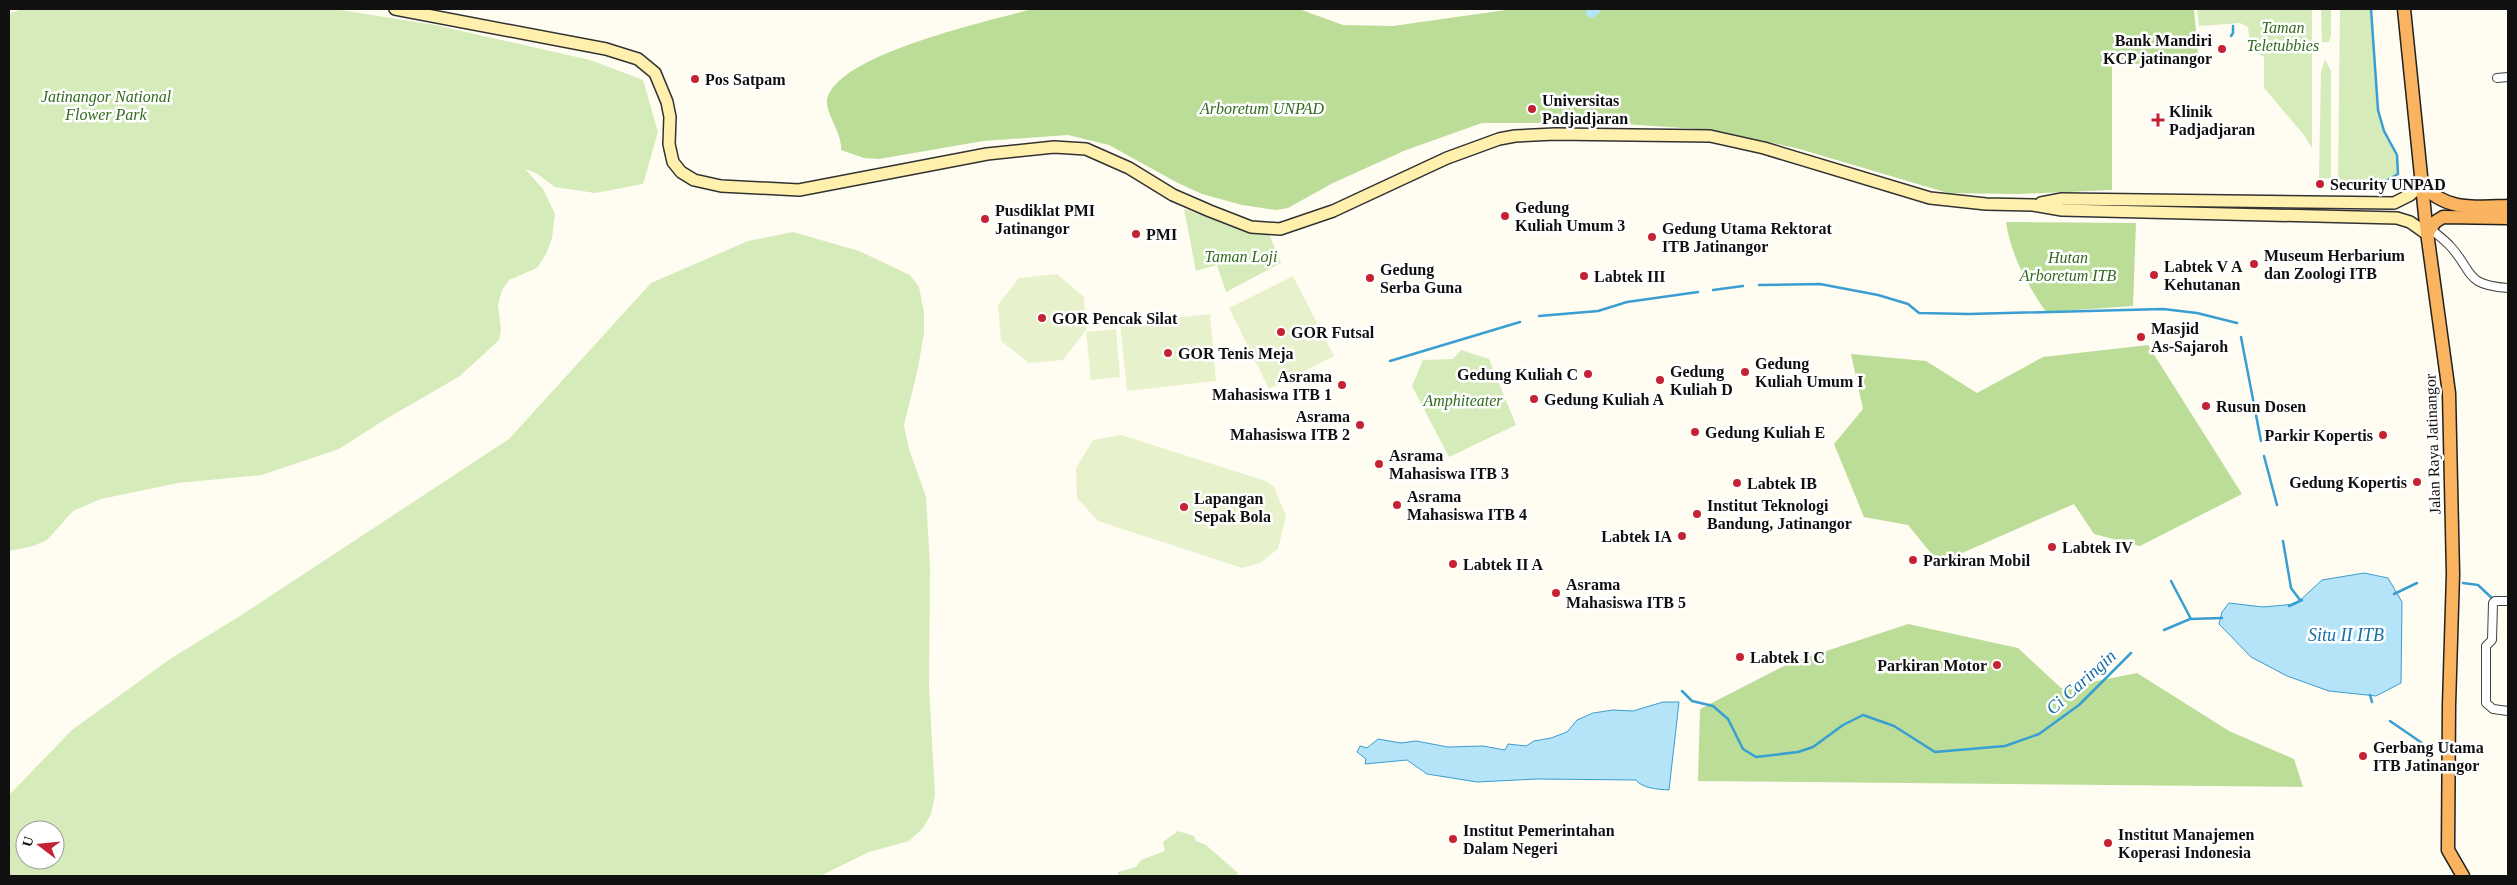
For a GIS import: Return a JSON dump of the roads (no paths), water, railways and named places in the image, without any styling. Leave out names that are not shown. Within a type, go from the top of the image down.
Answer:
[{"type":"highway","name":"Jalan Raya Jatinangor","points":[[2404,9],[2422,184],[2449,393],[2453,574],[2448,705],[2448,850],[2463,876]]},
{"type":"highway","points":[[2422,184],[2432,196],[2447,204],[2508,206]]},
{"type":"highway","points":[[2428,229],[2443,217],[2508,218]]},
{"type":"main road","points":[[395,9],[432,14],[606,49],[638,59],[655,73],[667,102],[670,117],[669,144],[673,162],[681,172],[694,180],[721,186],[799,190],[986,154],[1054,147],[1086,149],[1129,168],[1173,195],[1210,211],[1252,227],[1280,229],[1333,211],[1448,158],[1486,143],[1515,136],[1555,134],[1710,136],[1764,148],[1930,198],[1986,204],[2033,205],[2062,210],[2314,214],[2396,218],[2428,229]]},
{"type":"main road","points":[[2033,205],[2062,199],[2394,203],[2410,195],[2422,184]]},
{"type":"street","points":[[2497,78],[2508,77]]},
{"type":"street","points":[[2314,201],[2314,214]]},
{"type":"street","points":[[2428,229],[2452,248],[2469,276],[2485,285],[2508,288]]},
{"type":"street","points":[[2508,601],[2495,601],[2493,604],[2492,640],[2486,646],[2486,703],[2493,709],[2508,711]]},
{"type":"water","name":"Situ II ITB","points":[[2364,573],[2388,578],[2402,602],[2401,683],[2376,696],[2329,691],[2287,676],[2251,657],[2219,624],[2222,612],[2229,603],[2263,607],[2296,604],[2322,580]]},
{"type":"water","points":[[1663,702],[1679,702],[1669,790],[1647,787],[1636,780],[1537,779],[1477,782],[1427,774],[1407,760],[1365,764],[1366,759],[1357,752],[1360,746],[1367,748],[1378,739],[1401,743],[1416,741],[1448,747],[1483,746],[1505,750],[1508,744],[1526,746],[1534,741],[1551,738],[1567,732],[1577,720],[1593,713],[1613,710],[1633,711]]},
{"type":"waterway","points":[[1591,13],[1596,9]]},
{"type":"waterway","points":[[2339,190],[2342,188],[2343,182],[2384,182],[2398,174],[2397,155],[2384,131],[2378,110],[2371,9]]},
{"type":"waterway","points":[[2231,36],[2233,26]]},
{"type":"waterway","points":[[1759,285],[1820,284],[1878,295],[1908,304],[1919,313],[1969,314],[2163,309],[2197,313],[2237,323]]},
{"type":"waterway","points":[[1713,290],[1743,286]]},
{"type":"waterway","points":[[1539,316],[1598,311],[1627,302],[1698,292]]},
{"type":"waterway","points":[[1390,361],[1520,322]]},
{"type":"waterway","points":[[2241,337],[2261,441]]},
{"type":"waterway","points":[[2264,456],[2277,505]]},
{"type":"waterway","points":[[2283,541],[2291,588],[2300,600]]},
{"type":"waterway","points":[[2171,581],[2191,619]]},
{"type":"waterway","name":"Ci Caringin","points":[[2394,594],[2417,583]]},
{"type":"waterway","name":"Ci Caringin","points":[[2463,583],[2478,585],[2494,600]]},
{"type":"waterway","name":"Ci Caringin","points":[[2289,606],[2302,600]]},
{"type":"waterway","name":"Ci Caringin","points":[[2164,630],[2190,619],[2222,618]]},
{"type":"waterway","name":"Ci Caringin","points":[[1682,691],[1692,701],[1713,706],[1728,719],[1743,749],[1756,757],[1798,752],[1813,747],[1843,725],[1863,715],[1894,726],[1935,752],[2005,746],[2039,734],[2079,705],[2131,653]]},
{"type":"waterway","points":[[2370,695],[2372,702]]},
{"type":"waterway","points":[[2390,721],[2422,743]]},
{"type":"place","name":"Bank Mandiri KCP jatinangor","points":[[2222,49]]},
{"type":"place","name":"Pos Satpam","points":[[695,79]]},
{"type":"place","name":"Universitas Padjadjaran","points":[[1532,109]]},
{"type":"place","name":"Klinik Padjadjaran","points":[[2158,120]]},
{"type":"place","name":"Security UNPAD","points":[[2320,184]]},
{"type":"place","name":"Gedung Kuliah Umum 3","points":[[1505,216]]},
{"type":"place","name":"Pusdiklat PMI Jatinangor","points":[[985,219]]},
{"type":"place","name":"PMI","points":[[1136,234]]},
{"type":"place","name":"Gedung Utama Rektorat ITB Jatinangor","points":[[1652,237]]},
{"type":"place","name":"Museum Herbarium dan Zoologi ITB","points":[[2254,264]]},
{"type":"place","name":"Labtek V A Kehutanan","points":[[2154,275]]},
{"type":"place","name":"Labtek III","points":[[1584,276]]},
{"type":"place","name":"Gedung Serba Guna","points":[[1370,278]]},
{"type":"place","name":"GOR Pencak Silat","points":[[1042,318]]},
{"type":"place","name":"GOR Futsal","points":[[1281,332]]},
{"type":"place","name":"Masjid As-Sajaroh","points":[[2141,337]]},
{"type":"place","name":"GOR Tenis Meja","points":[[1168,353]]},
{"type":"place","name":"Gedung Kuliah Umum I","points":[[1745,372]]},
{"type":"place","name":"Gedung Kuliah C","points":[[1588,374]]},
{"type":"place","name":"Gedung Kuliah D","points":[[1660,380]]},
{"type":"place","name":"Asrama Mahasiswa ITB 1","points":[[1342,385]]},
{"type":"place","name":"Gedung Kuliah A","points":[[1534,399]]},
{"type":"place","name":"Rusun Dosen","points":[[2206,406]]},
{"type":"place","name":"Asrama Mahasiswa ITB 2","points":[[1360,425]]},
{"type":"place","name":"Gedung Kuliah E","points":[[1695,432]]},
{"type":"place","name":"Parkir Kopertis","points":[[2383,435]]},
{"type":"place","name":"Asrama Mahasiswa ITB 3","points":[[1379,464]]},
{"type":"place","name":"Gedung Kopertis","points":[[2417,482]]},
{"type":"place","name":"Labtek IB","points":[[1737,483]]},
{"type":"place","name":"Asrama Mahasiswa ITB 4","points":[[1397,505]]},
{"type":"place","name":"Lapangan Sepak Bola","points":[[1184,507]]},
{"type":"place","name":"Institut Teknologi Bandung, Jatinangor","points":[[1697,514]]},
{"type":"place","name":"Labtek IA","points":[[1682,536]]},
{"type":"place","name":"Labtek IV","points":[[2052,547]]},
{"type":"place","name":"Parkiran Mobil","points":[[1913,560]]},
{"type":"place","name":"Labtek II A","points":[[1453,564]]},
{"type":"place","name":"Asrama Mahasiswa ITB 5","points":[[1556,593]]},
{"type":"place","name":"Labtek I C","points":[[1740,657]]},
{"type":"place","name":"Parkiran Motor","points":[[1997,665]]},
{"type":"place","name":"Gerbang Utama ITB Jatinangor","points":[[2363,756]]},
{"type":"place","name":"Institut Pemerintahan Dalam Negeri","points":[[1453,839]]},
{"type":"place","name":"Institut Manajemen Koperasi Indonesia","points":[[2108,843]]},
{"type":"park label","name":"Taman Teletubbies","points":[[2283,36]]},
{"type":"park label","name":"Jatinangor National Flower Park","points":[[106,105]]},
{"type":"park label","name":"Arboretum UNPAD","points":[[1262,108]]},
{"type":"park label","name":"Taman Loji","points":[[1241,256]]},
{"type":"park label","name":"Hutan Arboretum ITB","points":[[2068,266]]},
{"type":"park label","name":"Amphiteater","points":[[1463,400]]}]
